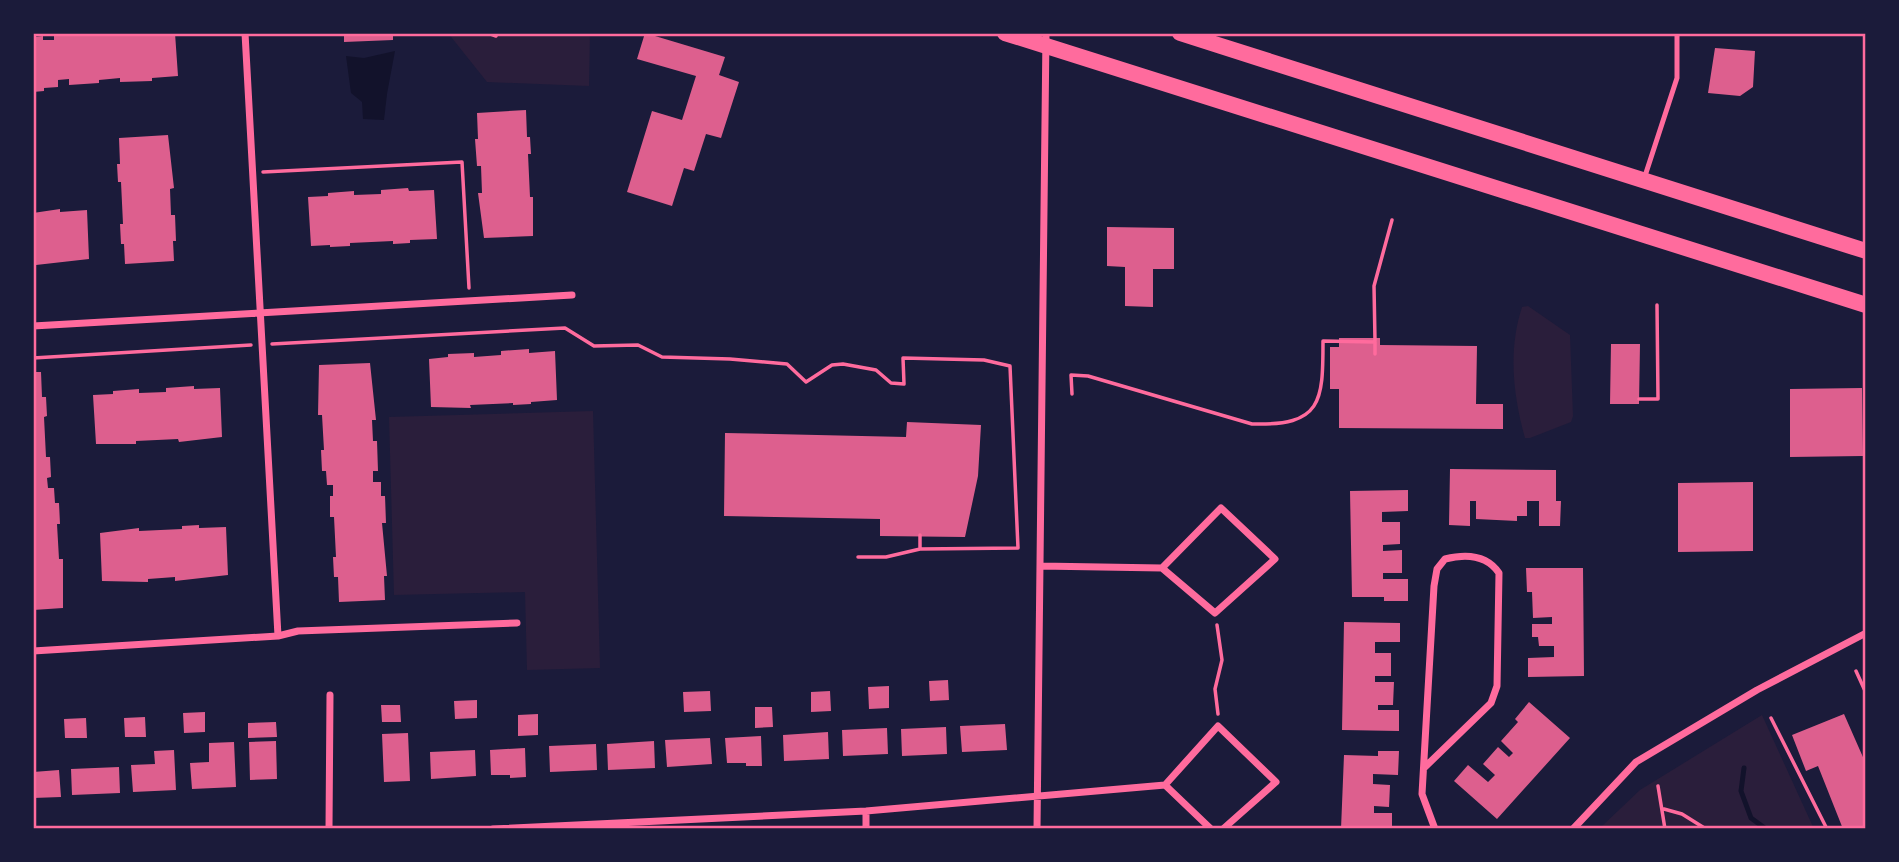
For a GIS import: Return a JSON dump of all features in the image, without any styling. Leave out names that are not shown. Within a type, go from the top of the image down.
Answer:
[{"type":"main road","points":[[1005,33],[1046,40],[1866,305]]},
{"type":"main road","points":[[1180,33],[1866,251]]},
{"type":"street","points":[[245,33],[278,636]]},
{"type":"street","points":[[1037,829],[1046,40]]},
{"type":"street","points":[[33,326],[572,295]]},
{"type":"street","points":[[1040,566],[1162,568],[1214,613],[1275,559],[1221,508],[1162,568]]},
{"type":"street","points":[[1424,768],[1491,703],[1497,685],[1499,573],[1493,565],[1473,556],[1445,559],[1437,569],[1434,586],[1422,794],[1435,829]]},
{"type":"street","points":[[33,650],[278,636],[298,631],[517,623]]},
{"type":"street","points":[[1573,829],[1636,762],[1757,690],[1866,633]]},
{"type":"street","points":[[329,829],[330,695]]},
{"type":"street","points":[[493,829],[866,811],[1165,785],[1218,726],[1276,782],[1223,829]]},
{"type":"street","points":[[1165,785],[1211,829]]},
{"type":"street","points":[[866,811],[866,829]]},
{"type":"lane","points":[[1644,180],[1677,78],[1677,33]]},
{"type":"path","points":[[488,33],[496,36]]},
{"type":"path","points":[[252,173],[462,162],[470,301]]},
{"type":"path","points":[[1375,354],[1374,286],[1392,220]]},
{"type":"path","points":[[1639,400],[1658,400],[1657,305]]},
{"type":"path","points":[[33,358],[565,328],[594,346],[638,345],[662,357],[787,364],[806,382],[832,365],[844,364],[876,370],[891,383],[904,384],[903,358],[984,360],[1010,366],[1018,548],[920,549],[886,557],[858,557]]},
{"type":"path","points":[[1072,394],[1071,375],[1088,376],[1252,424],[1273,425],[1300,420],[1312,411],[1323,380],[1323,341],[1375,342]]},
{"type":"path","points":[[920,536],[920,549]]},
{"type":"path","points":[[1214,613],[1222,660],[1215,689],[1218,726]]},
{"type":"path","points":[[1856,671],[1866,693]]},
{"type":"path","points":[[1771,718],[1827,829]]},
{"type":"path","points":[[1658,786],[1664,809],[1665,829]]},
{"type":"path","points":[[1664,809],[1682,814],[1706,829]]},
{"type":"shaded area","points":[[448,33],[590,33],[589,86],[487,82]]},
{"type":"shaded area","points":[[395,51],[384,120],[363,119],[362,102],[351,93],[346,56],[364,58]]},
{"type":"shaded area","points":[[1528,306],[1570,335],[1573,416],[1571,422],[1525,438],[1515,389],[1514,356],[1522,307]]},
{"type":"shaded area","points":[[593,411],[600,668],[527,670],[525,592],[394,595],[389,417]]},
{"type":"shaded area","points":[[1762,715],[1814,829],[1599,829],[1640,790]]},
{"type":"building","points":[[54,33],[175,33],[178,76],[152,78],[152,81],[120,82],[120,78],[69,85],[69,79],[58,80],[58,87],[33,92],[33,37],[43,36],[43,40],[54,40]]},
{"type":"building","points":[[344,33],[393,33],[393,40],[344,42]]},
{"type":"building","points":[[645,33],[725,57],[719,75],[739,82],[721,138],[706,134],[694,171],[684,168],[672,206],[627,192],[652,111],[682,120],[696,76],[637,59]]},
{"type":"building","points":[[1715,48],[1755,51],[1753,87],[1740,96],[1708,93]]},
{"type":"building","points":[[526,110],[531,154],[528,154],[530,197],[533,197],[533,236],[484,238],[478,193],[482,193],[481,166],[477,166],[475,139],[478,139],[477,113]]},
{"type":"building","points":[[168,135],[174,188],[170,189],[171,215],[175,215],[174,261],[125,264],[120,224],[123,224],[121,182],[118,182],[117,164],[120,164],[119,138]]},
{"type":"building","points":[[408,188],[409,191],[434,190],[437,239],[393,244],[393,241],[350,243],[350,246],[311,246],[308,197],[354,191],[354,195],[381,194],[381,190]]},
{"type":"building","points":[[60,209],[60,212],[87,210],[89,259],[36,265],[36,261],[33,261],[33,213]]},
{"type":"building","points":[[1107,227],[1174,228],[1174,269],[1153,269],[1153,307],[1125,306],[1125,267],[1107,266]]},
{"type":"building","points":[[1339,338],[1380,338],[1380,345],[1477,346],[1476,404],[1503,404],[1503,429],[1339,428],[1339,389],[1330,389],[1330,347],[1339,347]]},
{"type":"building","points":[[1611,344],[1640,344],[1639,404],[1610,404]]},
{"type":"building","points":[[529,349],[529,353],[555,351],[557,400],[531,404],[470,405],[471,408],[431,407],[429,359],[448,357],[448,354],[474,353],[474,357],[501,355],[501,351]]},
{"type":"building","points":[[370,363],[376,420],[372,420],[373,441],[377,441],[378,471],[373,471],[373,482],[381,482],[381,496],[385,496],[386,523],[382,523],[387,576],[384,576],[385,600],[339,602],[338,577],[334,577],[334,517],[330,517],[333,485],[327,485],[326,471],[322,471],[321,450],[324,450],[322,415],[318,415],[319,365]]},
{"type":"building","points":[[33,372],[41,372],[42,397],[46,397],[46,457],[50,457],[51,477],[47,478],[48,488],[54,488],[55,503],[59,503],[60,524],[57,524],[59,559],[63,559],[63,608],[33,610]]},
{"type":"building","points":[[194,386],[194,389],[220,388],[222,437],[179,442],[178,439],[136,441],[136,444],[96,444],[93,395],[139,389],[139,393],[166,392],[166,388]]},
{"type":"building","points":[[1862,388],[1863,456],[1790,457],[1790,389]]},
{"type":"building","points":[[907,422],[981,425],[978,476],[965,537],[880,536],[880,519],[724,516],[725,433],[906,437]]},
{"type":"building","points":[[1450,469],[1556,470],[1556,501],[1561,501],[1560,526],[1539,526],[1539,501],[1527,501],[1527,516],[1517,516],[1517,521],[1476,519],[1476,501],[1470,501],[1470,526],[1449,525]]},
{"type":"building","points":[[1753,482],[1753,551],[1678,552],[1678,483]]},
{"type":"building","points":[[1408,490],[1408,511],[1382,512],[1382,522],[1400,522],[1400,544],[1383,545],[1383,551],[1402,550],[1402,573],[1383,573],[1383,579],[1408,579],[1408,601],[1384,601],[1384,597],[1352,597],[1350,491]]},
{"type":"building","points":[[199,525],[199,528],[226,527],[228,575],[175,581],[175,577],[148,579],[148,582],[102,581],[100,533],[139,528],[139,531],[182,529],[182,526]]},
{"type":"building","points":[[1526,568],[1583,568],[1584,676],[1528,677],[1528,658],[1554,657],[1554,646],[1539,646],[1538,637],[1532,637],[1532,624],[1552,624],[1552,617],[1533,618],[1532,592],[1527,592]]},
{"type":"building","points":[[1344,622],[1400,623],[1400,642],[1375,642],[1375,653],[1391,653],[1391,676],[1375,676],[1375,682],[1394,682],[1393,705],[1378,705],[1378,710],[1399,710],[1399,731],[1342,730]]},
{"type":"building","points":[[948,680],[949,700],[930,701],[929,681]]},
{"type":"building","points":[[889,686],[889,708],[869,709],[868,687]]},
{"type":"building","points":[[710,691],[711,711],[684,712],[683,692]]},
{"type":"building","points":[[830,691],[831,711],[811,712],[811,692]]},
{"type":"building","points":[[477,700],[477,718],[455,719],[454,701]]},
{"type":"building","points":[[1529,702],[1570,738],[1497,819],[1454,781],[1468,765],[1488,782],[1495,775],[1483,764],[1498,747],[1509,757],[1513,753],[1501,741],[1518,722],[1515,719]]},
{"type":"building","points":[[381,705],[400,705],[401,722],[382,722]]},
{"type":"building","points":[[755,707],[772,707],[773,727],[755,728]]},
{"type":"building","points":[[205,712],[205,732],[184,733],[183,713]]},
{"type":"building","points":[[538,714],[538,735],[518,736],[518,715]]},
{"type":"building","points":[[1844,714],[1866,764],[1866,829],[1843,829],[1818,766],[1806,771],[1792,735]]},
{"type":"building","points":[[145,717],[146,737],[125,737],[124,718]]},
{"type":"building","points":[[86,718],[87,738],[65,738],[64,719]]},
{"type":"building","points":[[276,722],[277,737],[248,738],[248,723]]},
{"type":"building","points":[[1005,724],[1007,750],[962,752],[960,726]]},
{"type":"building","points":[[946,727],[947,754],[902,756],[901,729]]},
{"type":"building","points":[[887,728],[888,754],[843,756],[842,730]]},
{"type":"building","points":[[828,732],[829,759],[784,761],[783,735]]},
{"type":"building","points":[[408,733],[410,781],[384,782],[382,734]]},
{"type":"building","points":[[761,736],[762,766],[727,763],[725,738]]},
{"type":"building","points":[[710,738],[712,764],[667,767],[665,740]]},
{"type":"building","points":[[276,741],[277,779],[250,780],[249,742]]},
{"type":"building","points":[[654,741],[655,768],[608,770],[607,744]]},
{"type":"building","points":[[234,742],[236,787],[192,789],[190,763],[209,762],[209,743]]},
{"type":"building","points":[[596,744],[597,770],[550,772],[549,746]]},
{"type":"building","points":[[525,748],[526,777],[491,775],[490,750]]},
{"type":"building","points":[[174,750],[176,790],[133,792],[131,765],[155,764],[154,751]]},
{"type":"building","points":[[475,750],[476,776],[431,779],[430,752]]},
{"type":"building","points":[[1378,751],[1399,751],[1398,775],[1373,774],[1373,784],[1390,785],[1389,807],[1374,806],[1374,813],[1392,813],[1392,829],[1341,829],[1344,755],[1378,756]]},
{"type":"building","points":[[119,767],[120,793],[72,795],[71,769]]},
{"type":"building","points":[[59,770],[61,797],[33,798],[33,772]]},
{"type":"waterway","points":[[1744,768],[1741,791],[1751,818],[1766,829]]}]
